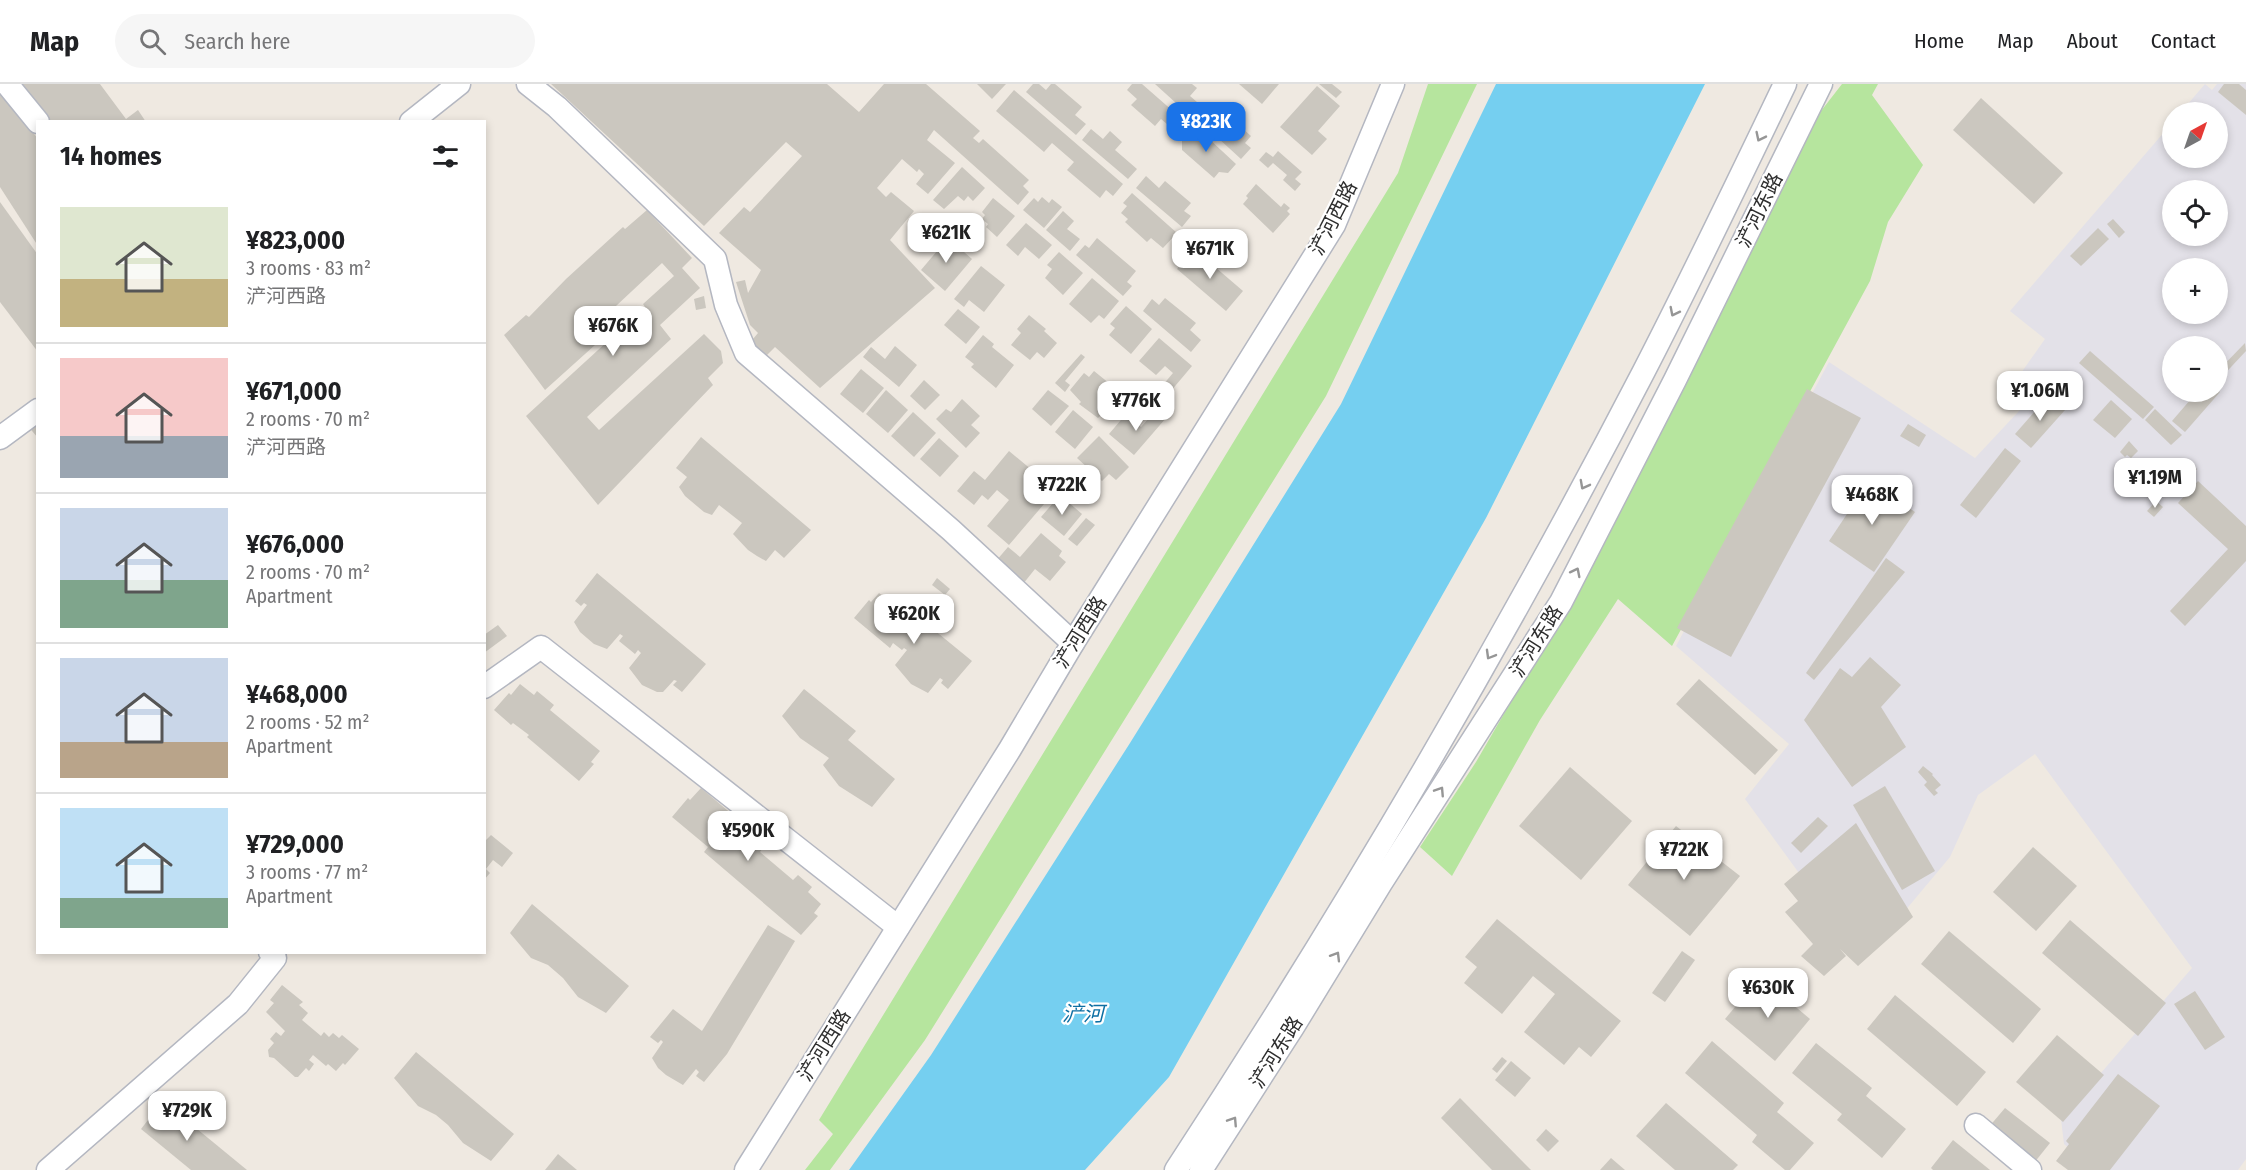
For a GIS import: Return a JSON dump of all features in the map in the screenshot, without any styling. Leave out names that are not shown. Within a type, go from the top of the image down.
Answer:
[{"type":"street","points":[[7,84],[36,120]]},
{"type":"street","points":[[414,120],[459,84]]},
{"type":"street","points":[[528,84],[557,107],[715,259],[726,305],[746,353],[951,530],[1073,643]]},
{"type":"street","name":"浐河西路","points":[[746,1170],[1334,225],[1393,84]]},
{"type":"street","name":"浐河东路","points":[[1176,1170],[1356,887],[1512,616],[1643,373],[1785,84]]},
{"type":"street","name":"浐河东路","points":[[1201,1170],[1561,602],[1675,380],[1821,84]]},
{"type":"street","points":[[0,438],[36,411]]},
{"type":"street","points":[[486,686],[541,647],[898,927]]},
{"type":"street","points":[[48,1170],[238,1004],[274,958],[271,954]]},
{"type":"street","points":[[1976,1125],[2030,1170]]},
{"type":"shaded area","points":[[2205,84],[2212,90],[2217,84],[2246,84],[2246,1159],[2238,1170],[2095,1170],[2064,1144],[2061,1119],[2192,968],[2035,754],[1978,795],[1950,857],[1863,961],[1745,799],[1789,744],[1676,646],[1829,362],[1975,458],[2033,396],[2014,383],[2045,339],[2010,311],[2162,135],[2162,168],[2228,168],[2228,102],[2190,102]]},
{"type":"green space","points":[[1428,84],[1477,84],[1326,396],[925,1040],[830,1170],[805,1170],[833,1134],[819,1120],[1398,173]]},
{"type":"green space","points":[[1842,84],[1878,84],[1872,95],[1923,165],[1888,222],[1870,281],[1672,646],[1618,599],[1540,720],[1452,876],[1420,847],[1476,762],[1559,619],[1696,363],[1821,111]]},
{"type":"water","name":"浐河","points":[[1496,84],[1705,84],[1486,518],[1169,1077],[1085,1170],[849,1170],[931,1055],[1130,743],[1341,404]]},
{"type":"building","points":[[19,84],[100,84],[126,119],[138,110],[145,120],[46,120]]},
{"type":"building","points":[[551,84],[827,84],[859,112],[884,84],[926,84],[980,131],[973,138],[979,143],[983,139],[1029,180],[1023,186],[1029,192],[1018,205],[934,130],[927,140],[955,163],[928,194],[916,184],[924,174],[919,169],[917,172],[902,159],[877,188],[886,197],[891,192],[914,211],[890,240],[935,288],[820,388],[775,347],[763,359],[748,345],[758,333],[750,325],[736,282],[745,280],[748,293],[761,270],[719,233],[744,207],[750,212],[802,156],[786,142],[704,226]]},
{"type":"building","points":[[977,84],[1006,84],[992,99]]},
{"type":"building","points":[[1033,84],[1039,84],[1046,90],[1051,84],[1055,84],[1082,107],[1075,115],[1086,124],[1076,135],[1026,92]]},
{"type":"building","points":[[1132,84],[1142,84],[1182,119],[1173,129],[1161,119],[1155,126],[1131,105],[1137,99],[1127,90]]},
{"type":"building","points":[[1155,84],[1192,84],[1197,88],[1190,96],[1197,102],[1187,113]]},
{"type":"building","points":[[1239,84],[1279,84],[1262,104]]},
{"type":"building","points":[[1319,84],[1332,84],[1342,92],[1336,98]]},
{"type":"building","points":[[2224,84],[2239,84],[2246,90],[2246,115],[2218,92]]},
{"type":"building","points":[[1317,86],[1340,106],[1318,131],[1327,139],[1312,155],[1280,127]]},
{"type":"building","points":[[0,89],[36,136],[36,243],[0,187]]},
{"type":"building","points":[[1014,90],[1123,184],[1113,196],[1106,190],[1100,198],[1067,170],[1074,162],[1052,143],[1044,152],[996,111]]},
{"type":"building","points":[[1981,98],[2063,173],[2034,204],[1953,130]]},
{"type":"building","points":[[1216,105],[1251,136],[1245,143],[1251,148],[1241,159],[1195,117],[1203,108],[1209,113]]},
{"type":"building","points":[[1193,124],[1236,164],[1228,173],[1219,172],[1214,178],[1182,150],[1182,136]]},
{"type":"building","points":[[1091,129],[1103,139],[1110,131],[1122,142],[1115,150],[1137,169],[1128,179],[1082,140]]},
{"type":"building","points":[[1278,151],[1302,172],[1295,179],[1301,184],[1295,191],[1283,180],[1287,175],[1273,163],[1268,168],[1259,160],[1266,152],[1273,157]]},
{"type":"building","points":[[962,167],[985,188],[973,201],[968,196],[964,201],[958,196],[944,209],[933,200]]},
{"type":"building","points":[[1146,176],[1159,188],[1165,181],[1191,203],[1184,211],[1191,216],[1182,227],[1136,188]]},
{"type":"building","points":[[1256,184],[1281,207],[1284,203],[1290,208],[1287,211],[1290,214],[1273,233],[1243,204],[1248,198],[1246,196]]},
{"type":"building","points":[[1132,193],[1177,233],[1163,248],[1151,238],[1147,242],[1125,222],[1128,219],[1121,213],[1127,206],[1123,203]]},
{"type":"building","points":[[1042,197],[1049,203],[1052,199],[1062,207],[1044,228],[1023,210],[1034,198],[1038,202]]},
{"type":"building","points":[[993,198],[1015,216],[997,237],[986,227],[988,224],[982,219],[985,215],[982,212]]},
{"type":"building","points":[[0,202],[36,252],[36,349],[0,302]]},
{"type":"building","points":[[647,210],[692,258],[682,268],[700,288],[660,325],[671,339],[587,417],[599,430],[704,334],[721,351],[723,363],[708,378],[713,385],[598,505],[526,416],[645,307],[643,304],[674,276],[662,263],[586,334],[595,345],[545,390],[504,335],[526,315],[529,317],[566,279],[623,227],[625,229]]},
{"type":"building","points":[[1063,211],[1074,221],[1067,229],[1080,239],[1070,251],[1046,230]]},
{"type":"building","points":[[2113,219],[2125,232],[2119,238],[2107,224]]},
{"type":"building","points":[[1026,223],[1052,245],[1039,259],[1025,247],[1018,256],[1006,245]]},
{"type":"building","points":[[2098,228],[2109,239],[2081,266],[2070,256]]},
{"type":"building","points":[[1212,233],[1222,242],[1228,236],[1240,247],[1225,264],[1202,244]]},
{"type":"building","points":[[948,238],[972,259],[945,291],[921,270]]},
{"type":"building","points":[[1097,238],[1136,271],[1127,282],[1132,286],[1123,296],[1076,255],[1085,245],[1089,248]]},
{"type":"building","points":[[1194,249],[1243,291],[1226,311],[1177,269]]},
{"type":"building","points":[[1059,252],[1083,273],[1063,295],[1045,278],[1052,269],[1047,265]]},
{"type":"building","points":[[981,266],[1005,285],[984,312],[969,300],[964,307],[954,299]]},
{"type":"building","points":[[1092,278],[1119,301],[1104,319],[1099,315],[1091,323],[1069,304]]},
{"type":"building","points":[[704,296],[706,308],[696,310],[694,299]]},
{"type":"building","points":[[1165,298],[1196,323],[1190,330],[1201,340],[1191,352],[1143,311],[1152,299],[1159,305]]},
{"type":"building","points":[[1126,306],[1152,329],[1131,354],[1109,335],[1115,328],[1110,324]]},
{"type":"building","points":[[958,309],[980,327],[966,344],[944,325]]},
{"type":"building","points":[[1029,315],[1046,329],[1044,331],[1057,343],[1044,358],[1037,352],[1030,360],[1011,345],[1021,333],[1017,329]]},
{"type":"building","points":[[983,335],[994,344],[992,347],[1014,365],[996,388],[971,367],[974,364],[965,357]]},
{"type":"building","points":[[1159,338],[1192,366],[1165,398],[1157,392],[1173,373],[1165,366],[1156,375],[1139,361]]},
{"type":"building","points":[[2245,343],[2246,351],[2228,370],[2228,361]]},
{"type":"building","points":[[895,346],[917,365],[899,387],[863,357],[871,347],[885,359]]},
{"type":"building","points":[[2090,351],[2154,407],[2143,419],[2079,363]]},
{"type":"building","points":[[1081,354],[1085,357],[1065,381],[1070,385],[1065,392],[1055,383]]},
{"type":"building","points":[[861,369],[884,388],[863,413],[840,394]]},
{"type":"building","points":[[1094,371],[1115,388],[1112,391],[1119,397],[1098,418],[1079,404],[1081,402],[1070,390],[1084,373],[1089,377]]},
{"type":"building","points":[[924,380],[940,395],[925,410],[910,396]]},
{"type":"building","points":[[1807,389],[1861,418],[1731,657],[1677,628]]},
{"type":"building","points":[[886,390],[908,410],[888,433],[866,414]]},
{"type":"building","points":[[1048,390],[1069,406],[1051,426],[1032,409]]},
{"type":"building","points":[[2049,395],[2065,410],[2031,448],[2015,434]]},
{"type":"building","points":[[962,399],[980,416],[971,425],[980,433],[966,448],[936,419],[946,409],[951,412]]},
{"type":"building","points":[[2111,400],[2132,419],[2115,438],[2093,420]]},
{"type":"building","points":[[2188,402],[2211,402],[2185,432],[2172,421]]},
{"type":"building","points":[[2155,409],[2182,435],[2171,445],[2145,420]]},
{"type":"building","points":[[1073,410],[1093,427],[1075,449],[1055,432]]},
{"type":"building","points":[[1156,410],[1166,418],[1134,455],[1109,434],[1126,414],[1141,427]]},
{"type":"building","points":[[913,412],[936,433],[914,457],[891,436]]},
{"type":"building","points":[[36,418],[36,436],[27,425]]},
{"type":"building","points":[[1908,424],[1926,435],[1919,447],[1900,436]]},
{"type":"building","points":[[1099,436],[1129,467],[1116,480],[1109,474],[1102,481],[1077,458]]},
{"type":"building","points":[[701,437],[811,530],[784,558],[775,550],[766,561],[757,556],[733,534],[742,523],[719,505],[712,515],[704,512],[685,496],[679,487],[687,477],[676,468]]},
{"type":"building","points":[[939,438],[959,456],[940,477],[920,459]]},
{"type":"building","points":[[2129,441],[2138,451],[2131,458],[2127,455],[2125,457],[2120,452]]},
{"type":"building","points":[[2005,448],[2021,461],[1976,518],[1960,505]]},
{"type":"building","points":[[1009,451],[1056,490],[1009,545],[987,526],[1009,500],[997,490],[988,500],[982,495],[974,505],[957,491],[974,471],[985,480]]},
{"type":"building","points":[[2191,463],[2197,469],[2189,479],[2182,473]]},
{"type":"building","points":[[1869,481],[1915,512],[1874,572],[1829,541]]},
{"type":"building","points":[[2198,481],[2246,526],[2246,561],[2185,626],[2170,611],[2228,549],[2178,503]]},
{"type":"building","points":[[1060,495],[1082,514],[1064,536],[1041,517]]},
{"type":"building","points":[[2156,501],[2163,507],[2154,517],[2147,511]]},
{"type":"building","points":[[1086,518],[1095,525],[1077,546],[1068,539]]},
{"type":"building","points":[[1041,533],[1062,551],[1059,556],[1066,562],[1050,581],[1035,569],[1023,584],[996,561],[1008,547],[1020,557]]},
{"type":"building","points":[[1886,558],[1905,572],[1814,680],[1806,673]]},
{"type":"building","points":[[597,573],[706,664],[682,692],[673,685],[677,681],[674,680],[663,692],[657,692],[642,685],[629,668],[641,653],[638,650],[635,654],[619,641],[623,636],[620,634],[607,649],[594,644],[580,632],[574,622],[587,605],[584,603],[581,606],[575,601]]},
{"type":"building","points":[[937,578],[950,589],[945,595],[932,585]]},
{"type":"building","points":[[879,593],[913,620],[917,616],[972,661],[948,689],[941,683],[943,680],[940,678],[928,693],[911,684],[895,665],[907,650],[904,648],[902,650],[893,643],[890,648],[854,618],[869,600],[871,602]]},
{"type":"building","points":[[498,625],[507,636],[486,652],[486,634]]},
{"type":"building","points":[[1870,657],[1901,685],[1881,707],[1906,747],[1852,787],[1804,720],[1840,668],[1852,677]]},
{"type":"building","points":[[1699,679],[1778,750],[1755,775],[1676,704]]},
{"type":"building","points":[[520,684],[534,695],[537,691],[554,705],[550,710],[600,751],[591,762],[594,764],[579,781],[527,737],[529,735],[513,723],[511,725],[494,710]]},
{"type":"building","points":[[804,689],[856,731],[848,740],[895,779],[872,807],[839,786],[823,765],[829,758],[800,738],[782,716]]},
{"type":"building","points":[[1923,766],[1941,785],[1935,790],[1938,793],[1934,796],[1924,785],[1927,782],[1918,772]]},
{"type":"building","points":[[1570,767],[1632,821],[1581,880],[1519,826]]},
{"type":"building","points":[[1885,786],[1935,871],[1902,890],[1853,805]]},
{"type":"building","points":[[701,788],[733,815],[723,827],[728,831],[732,826],[745,838],[749,832],[765,845],[760,852],[793,880],[798,875],[812,887],[808,892],[821,904],[814,913],[818,916],[801,935],[704,852],[708,847],[672,817],[688,798],[690,800]]},
{"type":"building","points":[[1818,817],[1828,826],[1801,853],[1791,843]]},
{"type":"building","points":[[1856,823],[1913,917],[1858,966],[1840,949],[1846,956],[1824,976],[1801,956],[1813,944],[1785,912],[1798,901],[1784,884]]},
{"type":"building","points":[[1676,826],[1740,876],[1690,936],[1628,885]]},
{"type":"building","points":[[491,835],[513,853],[502,867],[493,860],[486,869],[486,840]]},
{"type":"building","points":[[2033,847],[2077,886],[2036,931],[1993,892]]},
{"type":"building","points":[[532,904],[629,986],[606,1013],[578,997],[563,978],[548,965],[531,958],[510,933]]},
{"type":"building","points":[[1497,919],[1621,1021],[1591,1057],[1579,1047],[1564,1065],[1524,1032],[1555,994],[1533,976],[1502,1014],[1464,983],[1477,967],[1465,957]]},
{"type":"building","points":[[2070,920],[2166,1003],[2138,1036],[2042,953]]},
{"type":"building","points":[[768,925],[795,941],[727,1054],[704,1082],[696,1076],[699,1072],[696,1069],[683,1085],[666,1075],[652,1058],[663,1042],[661,1040],[658,1043],[650,1037],[673,1009],[702,1031]]},
{"type":"building","points":[[1949,931],[2041,1009],[2013,1043],[1921,964]]},
{"type":"building","points":[[1682,951],[1695,960],[1665,1002],[1652,993]]},
{"type":"building","points":[[1760,977],[1810,1019],[1775,1061],[1725,1019]]},
{"type":"building","points":[[282,985],[303,1002],[299,1005],[308,1013],[302,1020],[321,1036],[324,1032],[329,1037],[333,1033],[339,1038],[342,1035],[359,1049],[345,1065],[343,1063],[336,1071],[313,1055],[309,1060],[314,1064],[309,1071],[306,1068],[298,1077],[295,1077],[274,1058],[269,1057],[268,1050],[274,1043],[270,1039],[276,1032],[281,1036],[285,1031],[266,1012],[274,1003],[270,1000]]},
{"type":"building","points":[[2195,991],[2225,1037],[2205,1050],[2174,1004]]},
{"type":"building","points":[[1895,995],[1986,1072],[1957,1106],[1867,1029]]},
{"type":"building","points":[[2057,1035],[2104,1075],[2063,1122],[2016,1082]]},
{"type":"building","points":[[1712,1041],[1784,1103],[1777,1112],[1814,1143],[1790,1170],[1785,1170],[1752,1142],[1757,1135],[1685,1073]]},
{"type":"building","points":[[1816,1043],[1872,1088],[1866,1096],[1906,1129],[1882,1158],[1837,1120],[1842,1114],[1792,1073]]},
{"type":"building","points":[[416,1052],[514,1134],[491,1161],[463,1143],[436,1115],[418,1106],[394,1078]]},
{"type":"building","points":[[1502,1057],[1507,1061],[1497,1073],[1492,1069]]},
{"type":"building","points":[[1511,1061],[1531,1078],[1515,1097],[1495,1080]]},
{"type":"building","points":[[2118,1074],[2160,1106],[2110,1170],[2068,1170],[2056,1161],[2069,1144],[2066,1141]]},
{"type":"building","points":[[1460,1098],[1531,1170],[1492,1170],[1441,1118]]},
{"type":"building","points":[[163,1101],[247,1170],[191,1170],[141,1129]]},
{"type":"building","points":[[1666,1103],[1738,1165],[1733,1170],[1675,1170],[1636,1136]]},
{"type":"building","points":[[2005,1108],[2050,1143],[2034,1163],[1988,1128]]},
{"type":"building","points":[[1546,1129],[1559,1141],[1548,1152],[1536,1140]]},
{"type":"building","points":[[1953,1140],[1990,1170],[1933,1170],[1931,1168]]},
{"type":"building","points":[[558,1154],[577,1170],[545,1170]]},
{"type":"building","points":[[1611,1158],[1625,1170],[1600,1170]]}]
